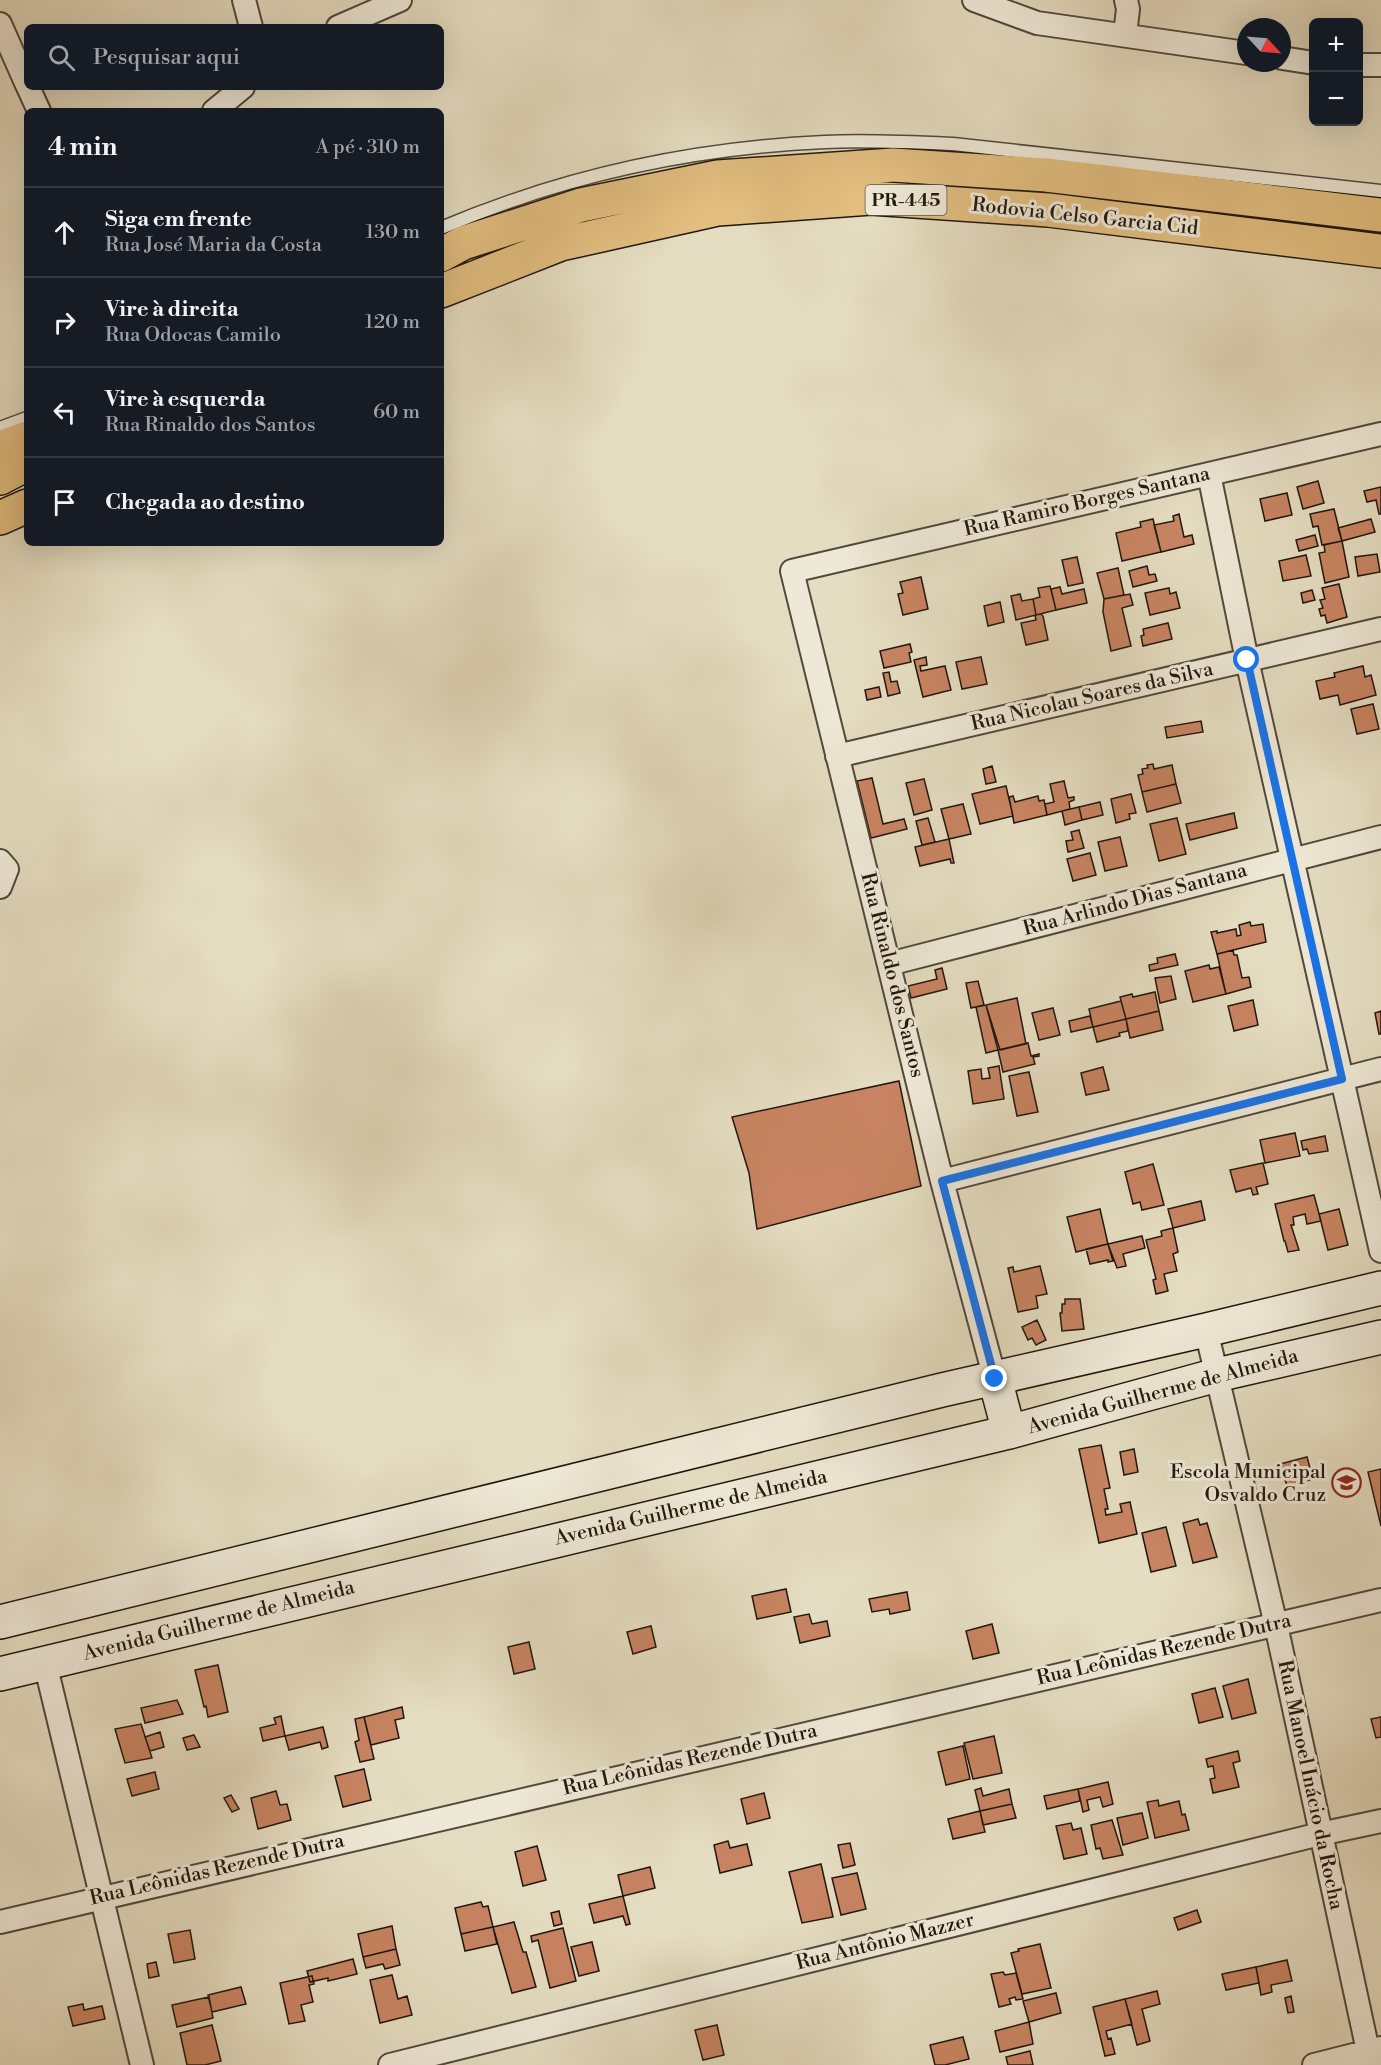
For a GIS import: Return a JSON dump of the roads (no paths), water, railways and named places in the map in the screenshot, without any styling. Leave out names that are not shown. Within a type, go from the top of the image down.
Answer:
[{"type":"highway","name":"Rodovia Celso Garcia Cid","points":[[444,253],[463,243],[581,205],[718,177],[893,165],[1046,175],[1381,215]]},
{"type":"highway","name":"Rodovia Celso Garcia Cid","points":[[444,290],[561,244],[718,209],[872,198],[1048,210],[1381,251]]},
{"type":"highway","points":[[0,448],[24,439]]},
{"type":"highway","points":[[0,478],[24,466]]},
{"type":"highway","points":[[0,518],[24,507]]},
{"type":"street","points":[[244,0],[250,24]]},
{"type":"street","points":[[345,24],[400,0]]},
{"type":"street","points":[[974,0],[1037,23],[1237,52]]},
{"type":"street","points":[[1125,35],[1128,9],[1126,0]]},
{"type":"street","points":[[0,24],[24,79]]},
{"type":"street","points":[[1291,59],[1309,62]]},
{"type":"street","points":[[1363,65],[1381,65]]},
{"type":"street","points":[[29,90],[38,108]]},
{"type":"street","points":[[217,108],[239,90]]},
{"type":"street","name":"Rua Ramiro Borges Santana","points":[[792,571],[1381,434]]},
{"type":"street","points":[[1209,474],[1247,660],[1381,1251]]},
{"type":"street","name":"Rua Rinaldo dos Santos","points":[[792,571],[942,1181],[995,1379]]},
{"type":"street","name":"Rua Nicolau Soares da Silva","points":[[837,756],[1381,629]]},
{"type":"street","name":"Rua Arlindo Dias Santana","points":[[889,964],[1381,837]]},
{"type":"street","points":[[0,861],[7,869],[0,887]]},
{"type":"street","points":[[942,1181],[1381,1069]]},
{"type":"street","points":[[0,1622],[942,1390],[1381,1288]]},
{"type":"street","name":"Rua Manoel Inácio da Rocha","points":[[1206,1330],[1276,1624],[1320,1834],[1374,2055]]},
{"type":"street","name":"Avenida Guilherme de Almeida","points":[[0,1674],[1009,1432],[1217,1375],[1381,1337]]},
{"type":"street","points":[[995,1379],[1009,1432]]},
{"type":"street","name":"Rua Leônidas Rezende Dutra","points":[[0,1922],[1381,1600]]},
{"type":"street","points":[[45,1663],[142,2065]]},
{"type":"street","name":"Rua Antônio Mazzer","points":[[390,2065],[1320,1834],[1381,1821]]},
{"type":"street","points":[[1314,2065],[1374,2055]]},
{"type":"lane","points":[[444,227],[521,197],[639,165],[732,150],[827,142],[890,141],[953,144],[1381,191]]},
{"type":"lane","points":[[0,428],[24,419]]},
{"type":"place","name":"Escola Municipal Osvaldo Cruz","points":[[1347,1483]]}]
